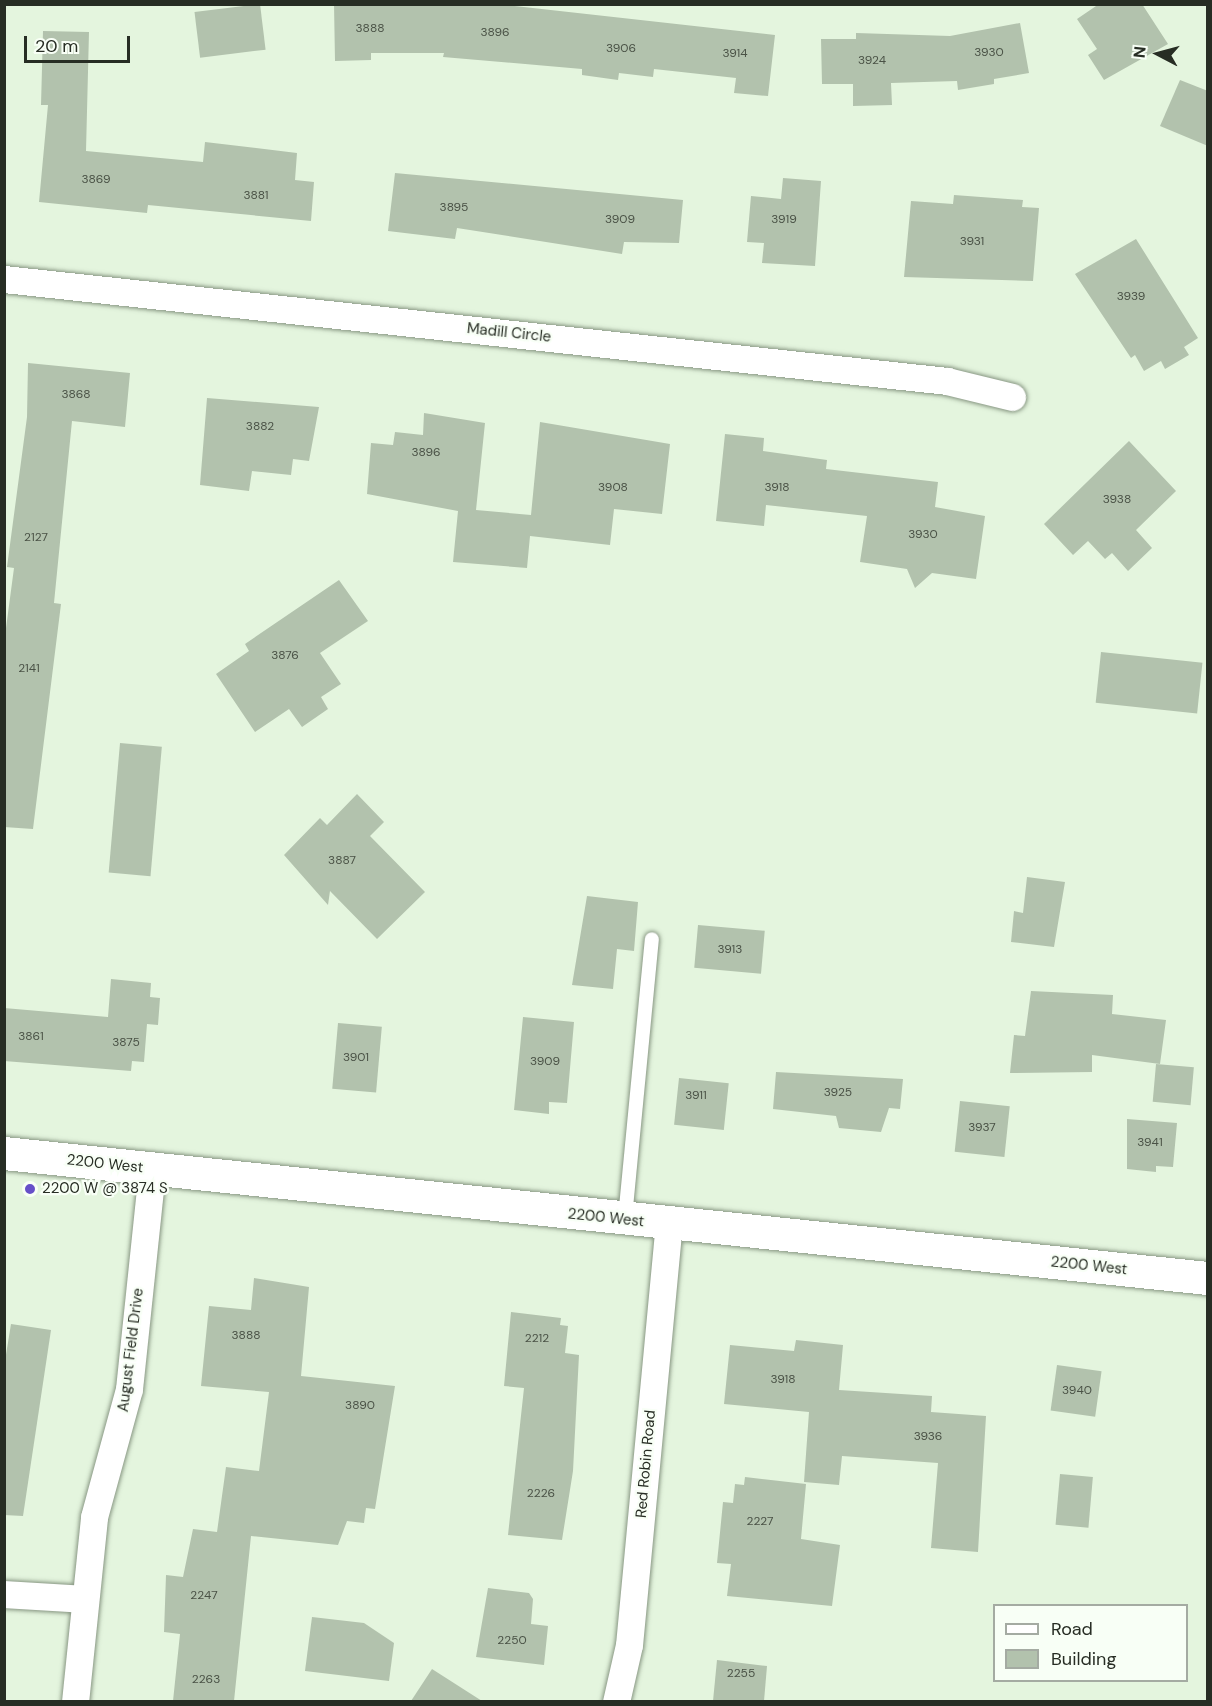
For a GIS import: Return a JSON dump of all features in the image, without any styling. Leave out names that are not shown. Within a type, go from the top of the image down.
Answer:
[{"type":"street","name":"Madill Circle","points":[[4,279],[947,381],[1012,397]]},
{"type":"street","name":"2200 West","points":[[4,1153],[625,1221],[1208,1278]]},
{"type":"street","name":"August Field Drive","points":[[75,1701],[94,1517],[129,1389],[152,1168]]},
{"type":"street","name":"Red Robin Road","points":[[616,1701],[629,1645],[669,1225]]},
{"type":"street","points":[[4,1594],[85,1599]]},
{"type":"lane","points":[[625,1221],[652,939]]},
{"type":"building","points":[[260,4],[266,50],[200,58],[194,12]]},
{"type":"building","points":[[334,4],[497,4],[775,35],[768,96],[734,93],[736,78],[654,69],[653,77],[619,73],[618,80],[582,75],[582,69],[443,57],[444,53],[371,53],[371,60],[335,61]]},
{"type":"building","points":[[1099,4],[1142,4],[1168,44],[1104,80],[1088,55],[1097,49],[1077,19]]},
{"type":"building","points":[[1020,23],[1029,73],[994,79],[994,84],[958,90],[957,81],[891,83],[892,105],[853,106],[853,84],[822,84],[821,39],[856,39],[856,33],[950,36]]},
{"type":"building","points":[[43,31],[89,32],[86,151],[203,162],[205,142],[297,153],[295,180],[314,182],[311,221],[148,205],[147,213],[39,202],[48,105],[41,105]]},
{"type":"building","points":[[1180,80],[1208,91],[1208,146],[1160,126]]},
{"type":"building","points":[[395,173],[683,200],[679,243],[624,242],[622,254],[457,228],[455,239],[388,231]]},
{"type":"building","points":[[783,178],[821,181],[815,266],[762,263],[764,243],[747,242],[751,196],[781,199]]},
{"type":"building","points":[[954,195],[1023,200],[1022,207],[1039,208],[1033,281],[904,277],[911,201],[953,204]]},
{"type":"building","points":[[1136,239],[1198,338],[1184,347],[1189,355],[1165,369],[1161,361],[1144,371],[1135,355],[1131,358],[1075,274]]},
{"type":"building","points":[[28,363],[130,373],[125,427],[72,421],[54,603],[61,604],[33,829],[4,827],[4,643],[14,568],[7,567],[27,417]]},
{"type":"building","points":[[207,398],[319,407],[309,461],[293,459],[291,475],[252,471],[249,491],[200,485]]},
{"type":"building","points":[[424,413],[485,423],[476,510],[531,515],[540,422],[670,444],[662,514],[614,509],[610,545],[530,536],[527,568],[453,562],[458,511],[367,494],[371,443],[393,445],[395,432],[423,435]]},
{"type":"building","points":[[725,434],[764,438],[763,451],[827,460],[826,469],[938,482],[935,507],[985,516],[976,579],[932,573],[915,588],[907,569],[860,562],[867,516],[766,505],[764,526],[716,521]]},
{"type":"building","points":[[1129,441],[1176,491],[1136,530],[1152,548],[1128,571],[1112,553],[1105,559],[1088,541],[1073,555],[1044,524]]},
{"type":"building","points":[[339,580],[368,621],[320,653],[341,684],[321,697],[328,709],[302,727],[289,709],[255,732],[216,674],[249,651],[245,644]]},
{"type":"building","points":[[1101,652],[1202,663],[1197,713],[1096,703]]},
{"type":"building","points":[[120,743],[162,747],[151,876],[109,873]]},
{"type":"building","points":[[357,794],[384,822],[370,836],[425,892],[377,939],[330,891],[328,905],[284,855],[320,818],[327,825]]},
{"type":"building","points":[[1027,877],[1065,882],[1054,947],[1011,942],[1014,911],[1023,913]]},
{"type":"building","points":[[587,896],[638,902],[634,951],[617,949],[613,989],[572,985]]},
{"type":"building","points":[[698,925],[765,931],[761,974],[694,968]]},
{"type":"building","points":[[111,979],[151,983],[150,997],[160,998],[158,1025],[147,1024],[144,1062],[132,1061],[131,1071],[4,1061],[4,1008],[108,1017]]},
{"type":"building","points":[[1031,991],[1113,995],[1112,1014],[1166,1020],[1160,1064],[1092,1055],[1092,1072],[1010,1073],[1014,1035],[1025,1036]]},
{"type":"building","points":[[523,1017],[574,1022],[567,1103],[549,1102],[549,1114],[514,1110]]},
{"type":"building","points":[[338,1023],[382,1027],[376,1093],[332,1089]]},
{"type":"building","points":[[1156,1064],[1194,1067],[1191,1105],[1153,1102]]},
{"type":"building","points":[[776,1072],[903,1079],[900,1109],[889,1108],[881,1132],[839,1128],[836,1116],[773,1109]]},
{"type":"building","points":[[679,1078],[729,1083],[724,1130],[674,1125]]},
{"type":"building","points":[[960,1101],[1010,1106],[1004,1157],[955,1152]]},
{"type":"building","points":[[1127,1119],[1177,1123],[1173,1167],[1156,1166],[1156,1172],[1127,1169]]},
{"type":"building","points":[[254,1278],[309,1287],[301,1376],[395,1386],[375,1509],[366,1508],[364,1523],[347,1521],[338,1545],[251,1536],[234,1701],[173,1701],[180,1634],[164,1632],[166,1575],[183,1577],[193,1529],[217,1532],[226,1467],[259,1471],[269,1392],[201,1386],[209,1306],[251,1310]]},
{"type":"building","points":[[511,1312],[561,1318],[560,1325],[568,1326],[565,1353],[579,1355],[573,1471],[562,1540],[508,1535],[524,1388],[504,1386]]},
{"type":"building","points":[[11,1324],[51,1330],[23,1516],[4,1515],[4,1367]]},
{"type":"building","points":[[796,1340],[843,1345],[839,1390],[932,1396],[931,1412],[986,1416],[978,1552],[931,1548],[938,1463],[842,1456],[839,1485],[804,1482],[809,1412],[724,1404],[730,1345],[794,1351]]},
{"type":"building","points":[[1057,1365],[1102,1371],[1095,1417],[1051,1411]]},
{"type":"building","points":[[1060,1474],[1093,1477],[1088,1528],[1056,1525]]},
{"type":"building","points":[[745,1477],[806,1484],[801,1539],[840,1545],[832,1606],[727,1596],[731,1564],[717,1563],[723,1502],[733,1503],[735,1484],[744,1485]]},
{"type":"building","points":[[488,1588],[529,1593],[533,1599],[531,1624],[548,1626],[544,1665],[476,1657]]},
{"type":"building","points":[[312,1617],[364,1623],[394,1643],[389,1681],[305,1671]]},
{"type":"building","points":[[717,1660],[767,1666],[764,1701],[713,1701]]},
{"type":"building","points":[[432,1669],[482,1701],[411,1701]]},
{"type":"place","name":"2200 W @ 3874 S","points":[[30,1189]]}]
